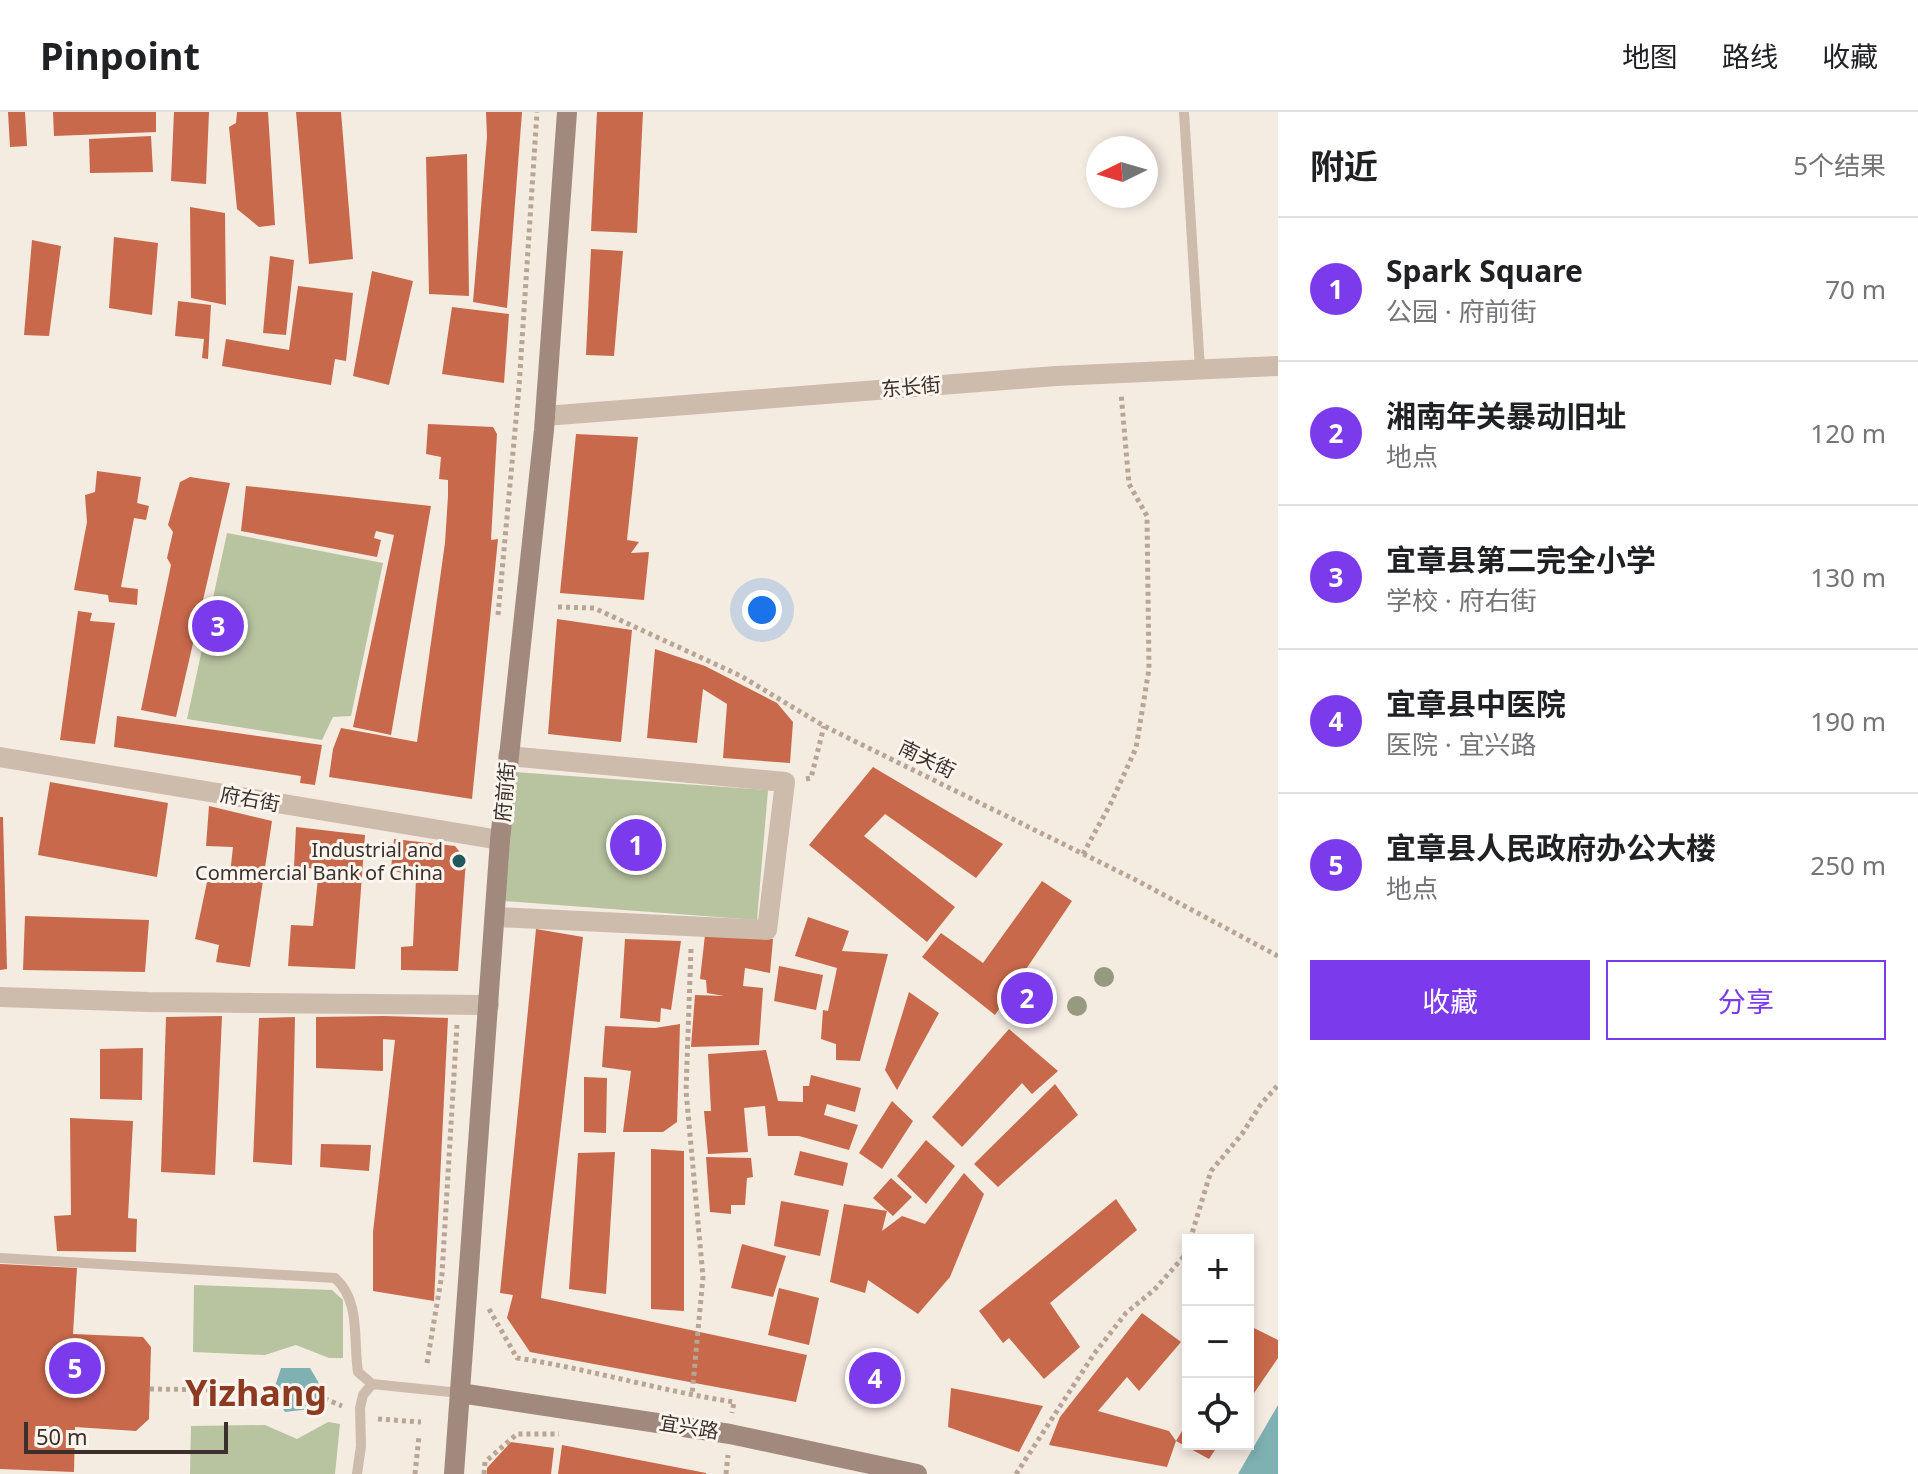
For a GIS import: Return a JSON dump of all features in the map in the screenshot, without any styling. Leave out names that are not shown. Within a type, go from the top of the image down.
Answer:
[{"type":"street","name":"府前街","points":[[454,1474],[500,840],[545,416],[567,112]]},
{"type":"street","name":"东长街","points":[[545,416],[1119,373],[1278,366]]},
{"type":"street","points":[[496,917],[767,930],[785,782],[508,756]]},
{"type":"street","name":"府右街","points":[[0,757],[500,840]]},
{"type":"street","points":[[0,997],[148,1002],[489,1005]]},
{"type":"street","name":"宜兴路","points":[[460,1393],[730,1434],[917,1474]]},
{"type":"lane","points":[[1184,112],[1200,369]]},
{"type":"lane","points":[[0,1258],[335,1278],[347,1288],[353,1305],[358,1372],[372,1384],[460,1393]]},
{"type":"lane","points":[[357,1474],[363,1395],[372,1384]]},
{"type":"path","points":[[497,627],[519,387],[537,112]]},
{"type":"path","points":[[1083,854],[1136,748],[1149,669],[1147,516],[1129,484],[1119,373]]},
{"type":"path","name":"南关街","points":[[558,607],[594,608],[741,676],[824,726],[1083,854],[1278,956]]},
{"type":"path","points":[[785,782],[811,778],[824,726]]},
{"type":"path","points":[[692,928],[686,1091],[703,1277],[692,1395]]},
{"type":"path","points":[[427,1363],[442,1274],[457,1018]]},
{"type":"path","points":[[1192,1234],[1211,1171],[1278,1085]]},
{"type":"path","points":[[1016,1474],[1094,1354],[1126,1313],[1154,1290],[1182,1258]]},
{"type":"path","points":[[488,1308],[517,1358],[576,1367]]},
{"type":"path","points":[[150,1389],[307,1391],[374,1419],[421,1422]]},
{"type":"path","points":[[484,1474],[485,1462],[517,1434],[564,1434]]},
{"type":"path","points":[[415,1474],[419,1436]]},
{"type":"green space","points":[[227,533],[383,563],[351,716],[333,717],[322,740],[187,719]]},
{"type":"green space","points":[[514,772],[768,790],[757,920],[503,901]]},
{"type":"green space","points":[[194,1285],[332,1290],[343,1300],[343,1358],[329,1358],[296,1345],[265,1355],[193,1352]]},
{"type":"green space","points":[[328,1422],[340,1424],[335,1474],[190,1474],[191,1426],[265,1425],[297,1439]]},
{"type":"water","points":[[281,1368],[310,1368],[323,1390],[310,1409],[285,1412],[273,1392]]},
{"type":"water","points":[[1278,1405],[1278,1474],[1238,1474]]},
{"type":"building","points":[[8,112],[25,112],[27,146],[10,147]]},
{"type":"building","points":[[53,112],[156,112],[156,132],[54,136]]},
{"type":"building","points":[[174,112],[209,112],[206,184],[171,181]]},
{"type":"building","points":[[237,112],[268,112],[275,225],[259,227],[237,209],[229,127],[236,123]]},
{"type":"building","points":[[296,112],[341,112],[353,259],[309,264]]},
{"type":"building","points":[[486,112],[522,112],[507,308],[473,302],[487,137]]},
{"type":"building","points":[[597,112],[643,112],[637,233],[591,231]]},
{"type":"building","points":[[151,136],[153,172],[90,173],[89,139]]},
{"type":"building","points":[[467,154],[469,296],[429,294],[426,157]]},
{"type":"building","points":[[190,207],[225,213],[226,305],[191,298]]},
{"type":"building","points":[[114,237],[158,243],[152,315],[109,308]]},
{"type":"building","points":[[32,240],[61,246],[49,336],[24,335]]},
{"type":"building","points":[[591,249],[623,251],[614,356],[586,355]]},
{"type":"building","points":[[270,256],[294,260],[286,335],[263,333]]},
{"type":"building","points":[[372,271],[413,281],[389,385],[353,376]]},
{"type":"building","points":[[298,286],[353,293],[346,361],[335,359],[331,385],[222,366],[226,339],[289,350]]},
{"type":"building","points":[[178,301],[211,305],[208,359],[202,358],[204,339],[175,336]]},
{"type":"building","points":[[452,307],[509,314],[504,383],[442,374]]},
{"type":"building","points":[[428,424],[493,427],[497,434],[491,540],[498,539],[472,799],[329,777],[333,749],[341,728],[417,742],[445,543],[448,496],[448,480],[439,479],[441,457],[426,454]]},
{"type":"building","points":[[576,434],[638,437],[627,540],[639,542],[631,553],[649,552],[644,600],[560,593]]},
{"type":"building","points":[[97,471],[141,477],[137,503],[149,506],[146,520],[134,518],[121,587],[138,589],[137,605],[109,602],[108,595],[74,590],[87,522],[85,495],[95,492]]},
{"type":"building","points":[[190,477],[230,483],[176,717],[141,710],[171,565],[167,558],[173,532],[168,525],[180,482]]},
{"type":"building","points":[[246,486],[431,506],[391,735],[353,727],[394,535],[376,531],[374,538],[381,540],[377,557],[241,531]]},
{"type":"building","points":[[78,611],[92,613],[90,621],[115,623],[95,744],[60,740]]},
{"type":"building","points":[[557,619],[632,630],[621,742],[548,734]]},
{"type":"building","points":[[655,649],[705,666],[777,703],[793,722],[790,763],[723,758],[727,704],[703,689],[697,743],[647,738]]},
{"type":"building","points":[[117,716],[322,745],[315,785],[300,783],[301,776],[114,747]]},
{"type":"building","points":[[873,767],[1003,844],[976,878],[885,814],[864,836],[955,907],[927,942],[809,845]]},
{"type":"building","points":[[50,782],[168,803],[157,877],[38,855]]},
{"type":"building","points":[[209,806],[272,821],[250,967],[216,962],[219,945],[195,939],[207,882],[229,883],[233,847],[206,846]]},
{"type":"building","points":[[0,817],[3,817],[7,969],[0,970]]},
{"type":"building","points":[[296,827],[365,835],[355,969],[288,966],[291,925],[313,926],[319,869],[294,867]]},
{"type":"building","points":[[394,839],[455,846],[466,860],[458,971],[401,970],[401,947],[413,946],[416,879],[391,869]]},
{"type":"building","points":[[1042,881],[1072,901],[995,1015],[922,957],[941,933],[983,963]]},
{"type":"building","points":[[25,916],[149,920],[145,972],[23,970]]},
{"type":"building","points":[[808,917],[849,931],[842,951],[888,954],[860,1061],[836,1060],[836,1044],[821,1039],[823,1010],[828,1011],[837,968],[795,956]]},
{"type":"building","points":[[536,929],[583,937],[541,1298],[807,1355],[796,1402],[530,1352],[507,1318],[513,1295],[500,1293]]},
{"type":"building","points":[[705,935],[773,939],[770,973],[745,968],[743,986],[763,988],[759,1045],[691,1047],[695,995],[724,996],[707,993],[706,980],[700,979]]},
{"type":"building","points":[[625,939],[681,941],[671,1010],[661,1008],[660,1022],[620,1018]]},
{"type":"building","points":[[779,966],[823,975],[816,1010],[774,1001]]},
{"type":"building","points":[[909,992],[939,1013],[897,1090],[885,1070]]},
{"type":"building","points":[[222,1016],[215,1175],[161,1172],[166,1017]]},
{"type":"building","points":[[295,1017],[292,1165],[253,1162],[259,1018]]},
{"type":"building","points":[[316,1017],[448,1018],[434,1301],[373,1291],[373,1232],[395,1040],[383,1039],[383,1071],[316,1068]]},
{"type":"building","points":[[680,1024],[677,1122],[663,1132],[623,1132],[631,1071],[602,1067],[605,1026],[655,1028]]},
{"type":"building","points":[[1009,1029],[1058,1071],[1032,1094],[1022,1083],[962,1147],[932,1117]]},
{"type":"building","points":[[143,1048],[142,1100],[100,1099],[100,1049]]},
{"type":"building","points":[[766,1050],[778,1101],[803,1102],[803,1086],[809,1086],[811,1075],[861,1088],[855,1112],[827,1104],[824,1115],[858,1125],[849,1150],[799,1136],[768,1136],[765,1106],[744,1108],[748,1152],[708,1154],[704,1111],[711,1111],[708,1054]]},
{"type":"building","points":[[584,1077],[607,1078],[606,1133],[584,1132]]},
{"type":"building","points":[[1055,1084],[1078,1115],[998,1187],[974,1164]]},
{"type":"building","points":[[892,1101],[913,1121],[882,1169],[859,1153]]},
{"type":"building","points":[[70,1118],[133,1121],[128,1218],[137,1219],[136,1252],[57,1251],[54,1216],[71,1215]]},
{"type":"building","points":[[926,1140],[955,1166],[926,1204],[897,1176]]},
{"type":"building","points":[[321,1144],[371,1145],[369,1171],[320,1167]]},
{"type":"building","points":[[651,1149],[684,1151],[684,1311],[651,1309]]},
{"type":"building","points":[[800,1151],[848,1163],[843,1186],[794,1175]]},
{"type":"building","points":[[615,1152],[606,1294],[569,1289],[578,1153]]},
{"type":"building","points":[[706,1157],[751,1158],[753,1177],[747,1178],[745,1205],[731,1205],[731,1214],[710,1212]]},
{"type":"building","points":[[964,1173],[984,1194],[950,1277],[918,1314],[868,1280],[865,1293],[830,1282],[844,1204],[887,1211],[882,1231],[902,1216],[925,1224]]},
{"type":"building","points":[[891,1178],[912,1197],[893,1216],[873,1198]]},
{"type":"building","points":[[1116,1199],[1137,1230],[1050,1303],[1080,1347],[1044,1379],[1009,1338],[1003,1343],[979,1311]]},
{"type":"building","points":[[781,1201],[829,1210],[820,1256],[774,1246]]},
{"type":"building","points":[[742,1244],[786,1256],[773,1297],[731,1288]]},
{"type":"building","points":[[0,1264],[77,1268],[73,1334],[143,1337],[151,1347],[149,1419],[136,1431],[75,1427],[74,1472],[0,1469]]},
{"type":"building","points":[[779,1288],[819,1298],[809,1345],[768,1335]]},
{"type":"building","points":[[1142,1313],[1181,1342],[1139,1391],[1127,1377],[1098,1411],[1169,1431],[1176,1441],[1167,1467],[1049,1445],[1060,1417]]},
{"type":"building","points":[[1254,1328],[1278,1340],[1278,1358],[1254,1393]]},
{"type":"building","points":[[951,1388],[1043,1406],[1019,1452],[948,1427]]},
{"type":"building","points":[[511,1442],[554,1448],[551,1474],[487,1474],[487,1468]]},
{"type":"building","points":[[562,1445],[706,1473],[706,1474],[558,1474]]},
{"type":"building","points":[[1192,1450],[1215,1450],[1209,1459]]},
{"type":"place","name":"宜章县第二完全小学","points":[[218,626]]},
{"type":"place","name":"Spark Square","points":[[636,845]]},
{"type":"place","name":"Industrial and Commercial Bank of China","points":[[459,861]]},
{"type":"place","name":"湘南年关暴动旧址","points":[[1027,998]]},
{"type":"place","name":"宜章县人民政府办公大楼","points":[[75,1368]]},
{"type":"place","name":"宜章县中医院","points":[[875,1378]]},
{"type":"district","name":"Yizhang","points":[[256,1393]]}]
